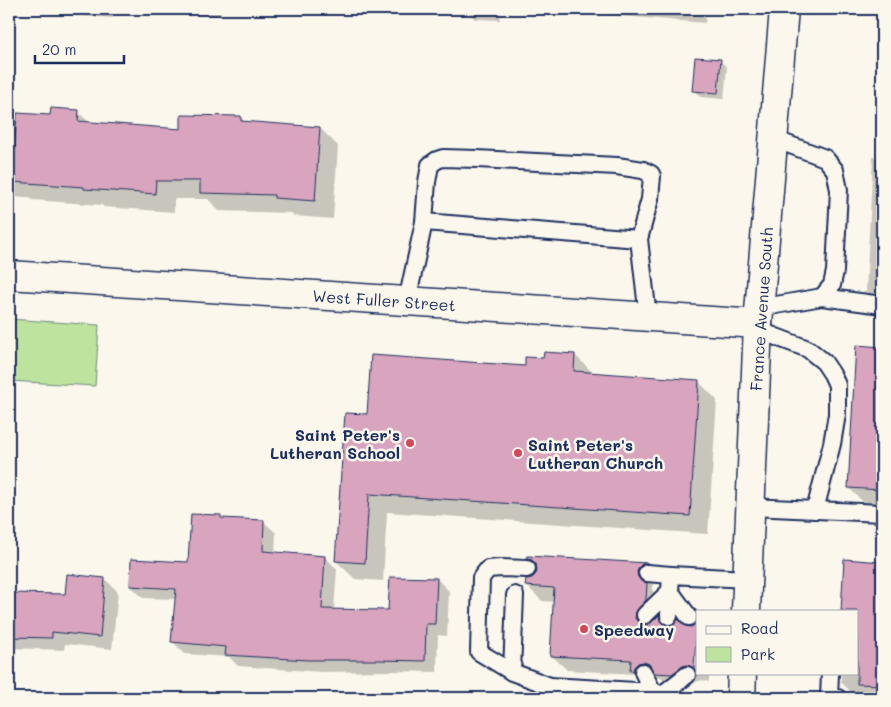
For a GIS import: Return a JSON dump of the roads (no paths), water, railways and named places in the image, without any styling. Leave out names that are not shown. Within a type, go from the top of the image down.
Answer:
[{"type":"street","name":"France Avenue South","points":[[746,610],[759,321],[784,9]]},
{"type":"street","name":"West Fuller Street","points":[[9,275],[648,317],[759,321]]},
{"type":"street","points":[[741,698],[742,674]]},
{"type":"lane","points":[[774,140],[825,158],[835,170],[839,190],[835,271],[832,285],[822,297]]},
{"type":"lane","points":[[408,301],[424,222],[430,165],[437,160],[443,158],[617,166],[643,170],[652,176],[650,200],[639,239],[648,317]]},
{"type":"lane","points":[[424,222],[639,239]]},
{"type":"lane","points":[[759,321],[822,297],[882,305]]},
{"type":"lane","points":[[759,321],[808,349],[824,362],[837,385],[832,444],[815,510]]},
{"type":"lane","points":[[750,507],[882,513]]},
{"type":"lane","points":[[526,568],[488,570],[481,578],[479,652],[550,692],[657,694],[687,674]]},
{"type":"lane","points":[[648,573],[671,583],[747,579]]},
{"type":"lane","points":[[645,615],[671,583]]},
{"type":"lane","points":[[669,616],[671,583]]},
{"type":"lane","points":[[671,583],[689,618]]},
{"type":"lane","points":[[512,672],[515,594]]},
{"type":"lane","points":[[643,672],[657,694]]},
{"type":"lane","points":[[657,694],[665,673]]},
{"type":"lane","points":[[830,674],[829,698],[838,698]]},
{"type":"place","name":"Saint Peter's Lutheran School","points":[[410,443]]},
{"type":"place","name":"Saint Peter's Lutheran Church","points":[[518,453]]},
{"type":"place","name":"Speedway","points":[[584,629]]}]
